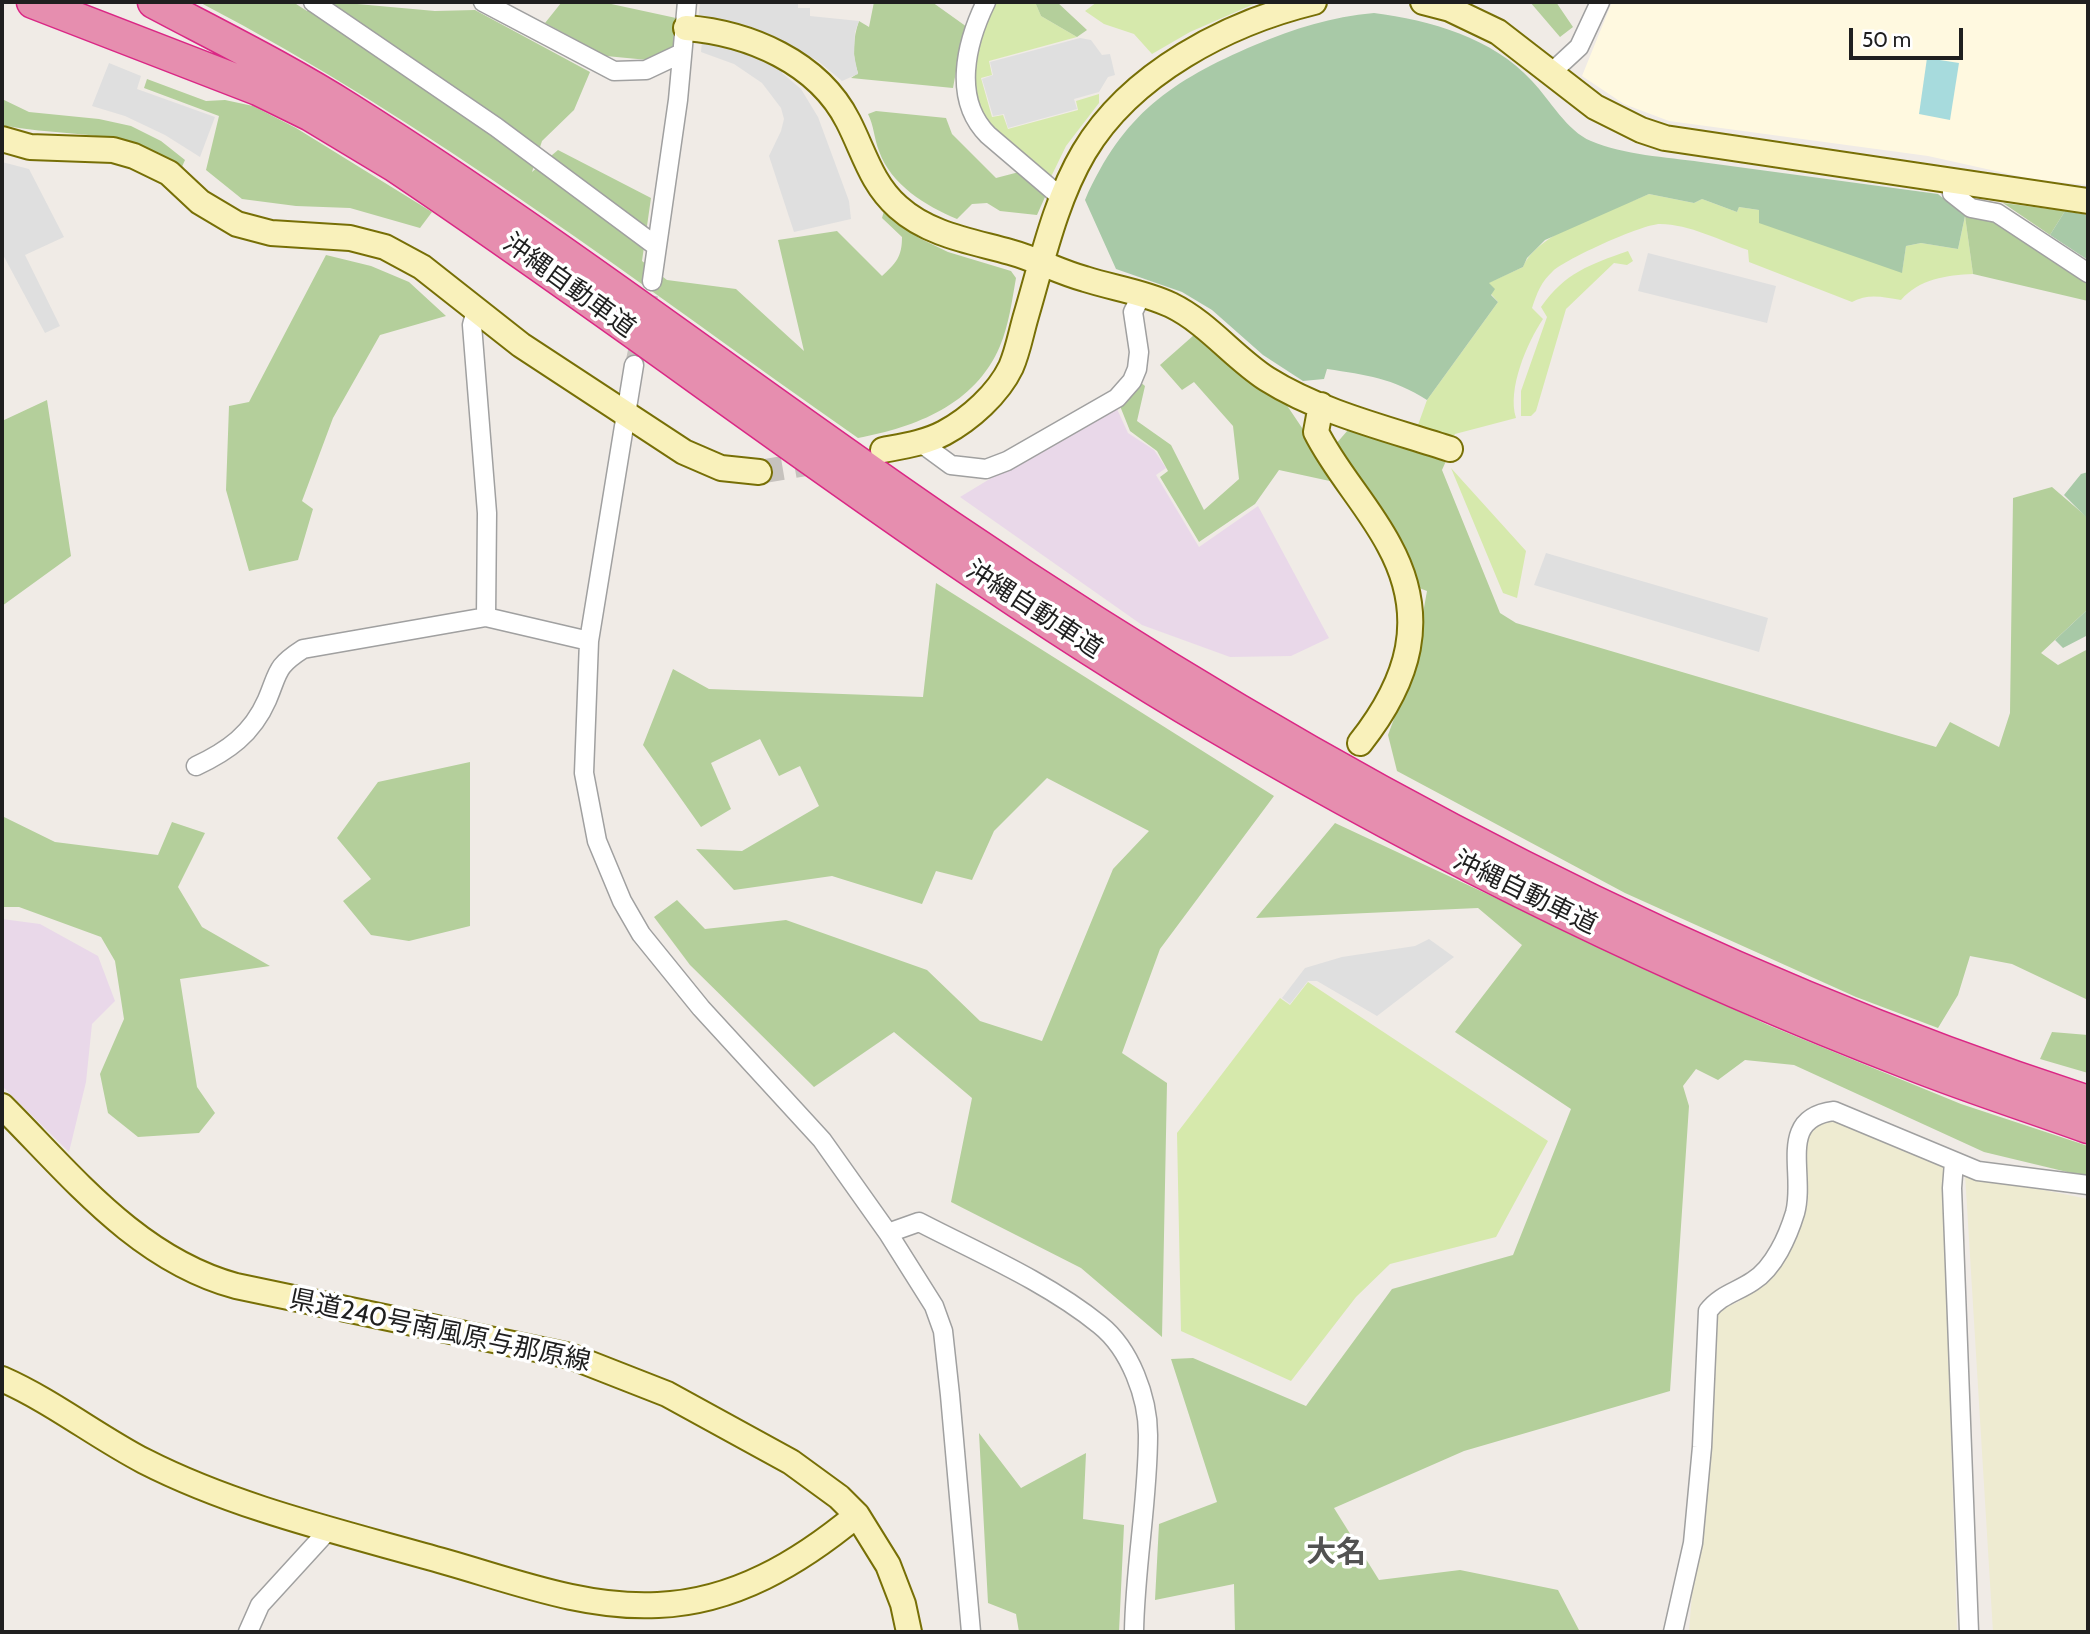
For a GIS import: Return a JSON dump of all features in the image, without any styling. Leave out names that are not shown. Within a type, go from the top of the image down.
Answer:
[{"type":"highway","name":"沖縄自動車道","points":[[33,2],[258,89],[311,115],[394,165],[506,241],[752,418],[1074,637],[1210,723],[1459,847],[1916,1041],[2088,1102]]},
{"type":"highway","name":"沖縄自動車道","points":[[154,2],[308,84],[449,174],[951,528],[1129,644],[1459,847],[1612,935],[1781,1011],[1913,1065],[2088,1127]]},
{"type":"street","points":[[313,2],[496,127],[656,246]]},
{"type":"street","points":[[483,2],[614,71],[646,70],[682,52]]},
{"type":"street","points":[[652,281],[688,2]]},
{"type":"street","points":[[986,2],[965,64],[971,110],[978,125],[988,135],[1063,199]]},
{"type":"street","points":[[883,450],[921,443],[945,433],[976,410],[1003,379],[1014,358],[1063,199],[1084,153],[1104,125],[1161,71],[1242,28],[1314,2]]},
{"type":"street","points":[[1423,2],[1475,19],[1521,47],[1595,107],[1641,130],[1665,138],[2088,201]]},
{"type":"street","points":[[1552,72],[1579,47],[1600,2]]},
{"type":"street","points":[[685,28],[739,37],[762,46],[814,78],[843,111],[866,164],[884,194],[922,224],[948,235],[1042,263],[1082,279],[1142,293],[1171,305],[1202,325],[1266,378],[1321,405],[1450,449]]},
{"type":"street","points":[[2,139],[30,147],[113,150],[134,156],[169,173],[200,202],[237,224],[271,233],[350,238],[385,247],[422,267],[521,345],[684,452],[721,468],[759,472]]},
{"type":"street","points":[[1952,181],[1952,193],[1971,208],[1997,213],[2088,273]]},
{"type":"street","points":[[921,443],[951,465],[986,469],[1007,461],[1117,398],[1132,381],[1137,369],[1139,352],[1133,312],[1142,293]]},
{"type":"street","points":[[476,310],[472,325],[486,513],[486,617]]},
{"type":"street","points":[[634,365],[589,640],[583,738],[589,810],[597,841],[622,901],[667,968],[822,1140],[888,1233],[934,1306],[943,1331],[971,1632]]},
{"type":"street","points":[[1321,405],[1316,432],[1389,544],[1405,584],[1410,607],[1411,630],[1402,676],[1388,706],[1360,743]]},
{"type":"street","points":[[196,766],[238,743],[252,726],[267,699],[273,678],[285,661],[303,649],[486,617],[589,640]]},
{"type":"street","name":"県道240号南風原与那原線","points":[[2,1105],[118,1221],[148,1246],[191,1271],[248,1289],[506,1340],[570,1356],[615,1371],[667,1394],[792,1462],[816,1478],[857,1516],[888,1565],[903,1604],[909,1632]]},
{"type":"street","points":[[1673,1632],[1693,1543],[1702,1447],[1708,1311],[1723,1297],[1760,1276],[1774,1258],[1796,1210],[1798,1143],[1804,1122],[1813,1116],[1834,1111],[1954,1162],[2002,1175],[2088,1185]]},
{"type":"street","points":[[1954,1162],[1952,1188],[1969,1632]]},
{"type":"street","points":[[888,1233],[919,1222],[1054,1295],[1101,1325],[1119,1345],[1143,1396],[1148,1432],[1134,1632]]},
{"type":"street","points":[[2,1379],[145,1462],[227,1496],[327,1528],[588,1600],[659,1605],[694,1601],[767,1577],[806,1556],[857,1516]]},
{"type":"street","points":[[248,1632],[260,1605],[324,1535],[327,1528]]},
{"type":"shaded area","points":[[700,2],[798,2],[798,8],[810,8],[810,16],[859,21],[855,32],[854,55],[858,74],[842,81],[818,61],[780,40],[777,43],[698,22]]},
{"type":"shaded area","points":[[1612,2],[2088,2],[2088,185],[2036,180],[1928,156],[1669,121],[1624,104],[1582,76]]},
{"type":"shaded area","points":[[1080,38],[1091,40],[1102,55],[1110,54],[1115,75],[1108,77],[1099,92],[1074,99],[1077,109],[1008,128],[1004,114],[993,116],[982,79],[993,75],[990,62]]},
{"type":"shaded area","points":[[702,40],[729,44],[782,69],[782,73],[801,89],[818,117],[849,201],[851,219],[794,232],[769,156],[784,119],[781,108],[762,83],[734,64],[701,52]]},
{"type":"shaded area","points":[[109,63],[141,76],[137,89],[215,117],[200,157],[165,135],[125,116],[92,106]]},
{"type":"shaded area","points":[[2,162],[29,169],[64,237],[25,255],[60,326],[45,333],[2,253]]},
{"type":"shaded area","points":[[1648,253],[1776,286],[1767,323],[1638,291]]},
{"type":"shaded area","points":[[1117,409],[1128,433],[1154,450],[1166,468],[1156,475],[1199,547],[1258,506],[1329,638],[1291,656],[1230,657],[1142,625],[960,497],[1049,443]]},
{"type":"shaded area","points":[[1546,553],[1768,618],[1759,652],[1534,585]]},
{"type":"shaded area","points":[[2,919],[40,924],[98,956],[115,1001],[92,1024],[86,1082],[69,1152],[2,1086]]},
{"type":"shaded area","points":[[1429,939],[1454,957],[1377,1016],[1317,981],[1308,981],[1290,1004],[1282,998],[1305,968],[1342,957],[1415,946]]},
{"type":"shaded area","points":[[1833,1120],[1943,1165],[1957,1632],[1689,1632],[1713,1324],[1718,1311],[1738,1302],[1771,1278],[1796,1237],[1808,1202],[1804,1136],[1816,1124]]},
{"type":"shaded area","points":[[1965,1174],[2088,1199],[2088,1632],[1993,1632]]},
{"type":"green space","points":[[199,2],[293,2],[307,11],[335,2],[435,11],[475,10],[590,72],[574,110],[542,141],[532,172],[558,150],[651,198],[642,261],[667,280],[736,289],[804,351],[778,240],[837,231],[882,276],[897,259],[902,237],[882,218],[884,211],[919,238],[948,252],[1011,271],[1016,278],[1000,346],[975,384],[941,410],[922,420],[858,438],[453,154],[370,100]]},
{"type":"green space","points":[[602,2],[676,18],[674,46],[648,60],[606,56],[545,23],[561,3]]},
{"type":"green space","points":[[874,2],[932,2],[967,27],[953,88],[851,78],[858,73],[854,54],[857,27],[859,21],[869,27]]},
{"type":"green space","points":[[993,2],[1035,2],[1041,16],[1077,37],[989,61],[992,75],[981,78],[992,117],[1003,115],[1008,129],[1078,110],[1076,101],[1099,94],[1099,103],[1066,146],[1049,181],[991,135],[970,86],[970,68]]},
{"type":"green space","points":[[1035,2],[1057,2],[1087,30],[1077,37],[1041,16]]},
{"type":"green space","points":[[1097,2],[1254,4],[1190,32],[1152,54],[1134,34],[1104,24],[1085,11]]},
{"type":"green space","points":[[1530,2],[1556,2],[1573,27],[1560,37]]},
{"type":"green space","points":[[1374,13],[1438,26],[1480,42],[1516,66],[1574,130],[1604,146],[1645,155],[1938,194],[1965,216],[1958,249],[1921,243],[1906,246],[1902,273],[1759,223],[1759,210],[1739,207],[1737,212],[1702,199],[1694,203],[1649,194],[1545,240],[1527,258],[1523,267],[1489,283],[1495,289],[1491,295],[1498,302],[1427,400],[1391,382],[1341,371],[1327,369],[1324,379],[1303,381],[1263,355],[1212,310],[1182,292],[1116,269],[1085,200],[1100,170],[1133,123],[1174,87],[1225,58],[1284,33],[1328,20]]},
{"type":"green space","points":[[147,79],[206,101],[225,100],[253,106],[296,128],[432,212],[420,228],[350,208],[296,206],[242,199],[206,170],[219,116],[144,88]]},
{"type":"green space","points":[[2,99],[29,112],[99,119],[131,126],[161,141],[185,160],[181,169],[159,155],[115,139],[2,125]]},
{"type":"green space","points":[[876,111],[946,118],[952,134],[996,178],[1019,172],[1045,197],[1037,215],[1000,211],[987,203],[972,204],[957,219],[922,201],[901,184],[885,163],[868,114]]},
{"type":"green space","points":[[1649,194],[1694,203],[1702,199],[1737,212],[1739,207],[1759,210],[1902,272],[1906,246],[1921,243],[1958,249],[1965,216],[1973,274],[1944,277],[1925,283],[1901,300],[1870,297],[1852,302],[1749,262],[1748,250],[1682,227],[1660,224],[1651,226],[1588,251],[1553,271],[1545,279],[1532,308],[1543,319],[1525,353],[1516,380],[1516,418],[1455,434],[1453,438],[1418,425],[1427,400],[1498,302],[1491,294],[1488,283],[1523,267],[1531,254],[1560,232]]},
{"type":"green space","points":[[2003,203],[2065,211],[2050,235]]},
{"type":"green space","points":[[2065,211],[2088,215],[2088,260],[2050,235]]},
{"type":"green space","points":[[1965,216],[1993,222],[2088,284],[2088,301],[1973,274]]},
{"type":"green space","points":[[1628,251],[1633,261],[1627,265],[1614,263],[1566,309],[1536,411],[1531,416],[1521,416],[1521,391],[1547,317],[1541,307],[1560,285],[1579,271]]},
{"type":"green space","points":[[326,255],[371,266],[409,282],[446,316],[380,335],[333,418],[302,501],[313,509],[298,560],[249,571],[226,490],[229,406],[249,402]]},
{"type":"green space","points":[[1194,335],[1257,387],[1286,404],[1339,483],[1279,470],[1255,504],[1199,542],[1160,477],[1168,471],[1157,451],[1130,431],[1120,406],[1140,382],[1145,386],[1137,421],[1171,445],[1204,510],[1239,479],[1233,426],[1194,382],[1182,390],[1160,365]]},
{"type":"green space","points":[[47,400],[71,556],[2,606],[2,421]]},
{"type":"green space","points":[[1348,430],[1446,461],[1442,470],[1500,613],[1516,623],[1936,747],[1950,722],[1999,747],[2010,713],[2013,498],[2052,487],[2088,518],[2088,609],[2041,653],[2058,665],[2088,649],[2088,1000],[2012,964],[1970,956],[1958,995],[1938,1028],[1856,997],[1625,893],[1397,771],[1388,735],[1414,664],[1427,591],[1414,586],[1335,445]]},
{"type":"green space","points":[[1451,468],[1526,551],[1517,598],[1503,593]]},
{"type":"green space","points":[[2088,472],[2088,519],[2064,495],[2081,474]]},
{"type":"green space","points":[[936,583],[1274,796],[1160,949],[1122,1053],[1167,1083],[1162,1337],[1081,1268],[951,1202],[972,1098],[894,1032],[814,1087],[690,965],[654,917],[677,900],[705,929],[786,920],[927,970],[980,1021],[1042,1041],[1113,869],[1149,831],[1047,778],[994,831],[972,880],[936,871],[922,904],[832,876],[734,890],[696,849],[742,851],[819,806],[800,766],[779,776],[760,739],[711,763],[731,809],[701,827],[643,745],[673,669],[709,689],[923,697]]},
{"type":"green space","points":[[2088,609],[2088,635],[2063,648],[2055,640]]},
{"type":"green space","points":[[470,762],[470,926],[409,941],[371,935],[343,901],[371,879],[337,838],[378,782]]},
{"type":"green space","points":[[2,816],[55,842],[158,855],[172,822],[205,833],[178,887],[202,927],[270,966],[180,979],[197,1087],[215,1113],[199,1133],[138,1137],[108,1113],[100,1074],[124,1019],[115,961],[101,937],[19,907],[2,907]]},
{"type":"green space","points":[[1335,823],[1768,1025],[1961,1104],[2088,1146],[2088,1177],[1984,1152],[1794,1065],[1745,1060],[1718,1080],[1696,1069],[1683,1086],[1689,1106],[1670,1391],[1464,1451],[1334,1508],[1379,1580],[1460,1570],[1558,1590],[1580,1632],[1235,1632],[1234,1584],[1155,1600],[1159,1524],[1217,1502],[1171,1359],[1193,1358],[1306,1406],[1392,1289],[1513,1255],[1571,1109],[1455,1032],[1522,945],[1478,908],[1256,918]]},
{"type":"green space","points":[[1308,982],[1548,1141],[1496,1237],[1390,1264],[1356,1297],[1291,1381],[1181,1331],[1177,1133],[1280,998],[1290,1005]]},
{"type":"green space","points":[[2052,1032],[2088,1035],[2088,1073],[2040,1059]]},
{"type":"green space","points":[[979,1433],[1021,1488],[1086,1453],[1083,1519],[1124,1525],[1119,1632],[1019,1632],[1016,1614],[988,1603]]},
{"type":"water","points":[[1927,58],[1959,63],[1950,120],[1919,114]]},
{"type":"tunnel","points":[[634,365],[652,281]]},
{"type":"tunnel","points":[[759,472],[824,461]]},
{"type":"district","name":"大名","points":[[1336,1553]]}]
